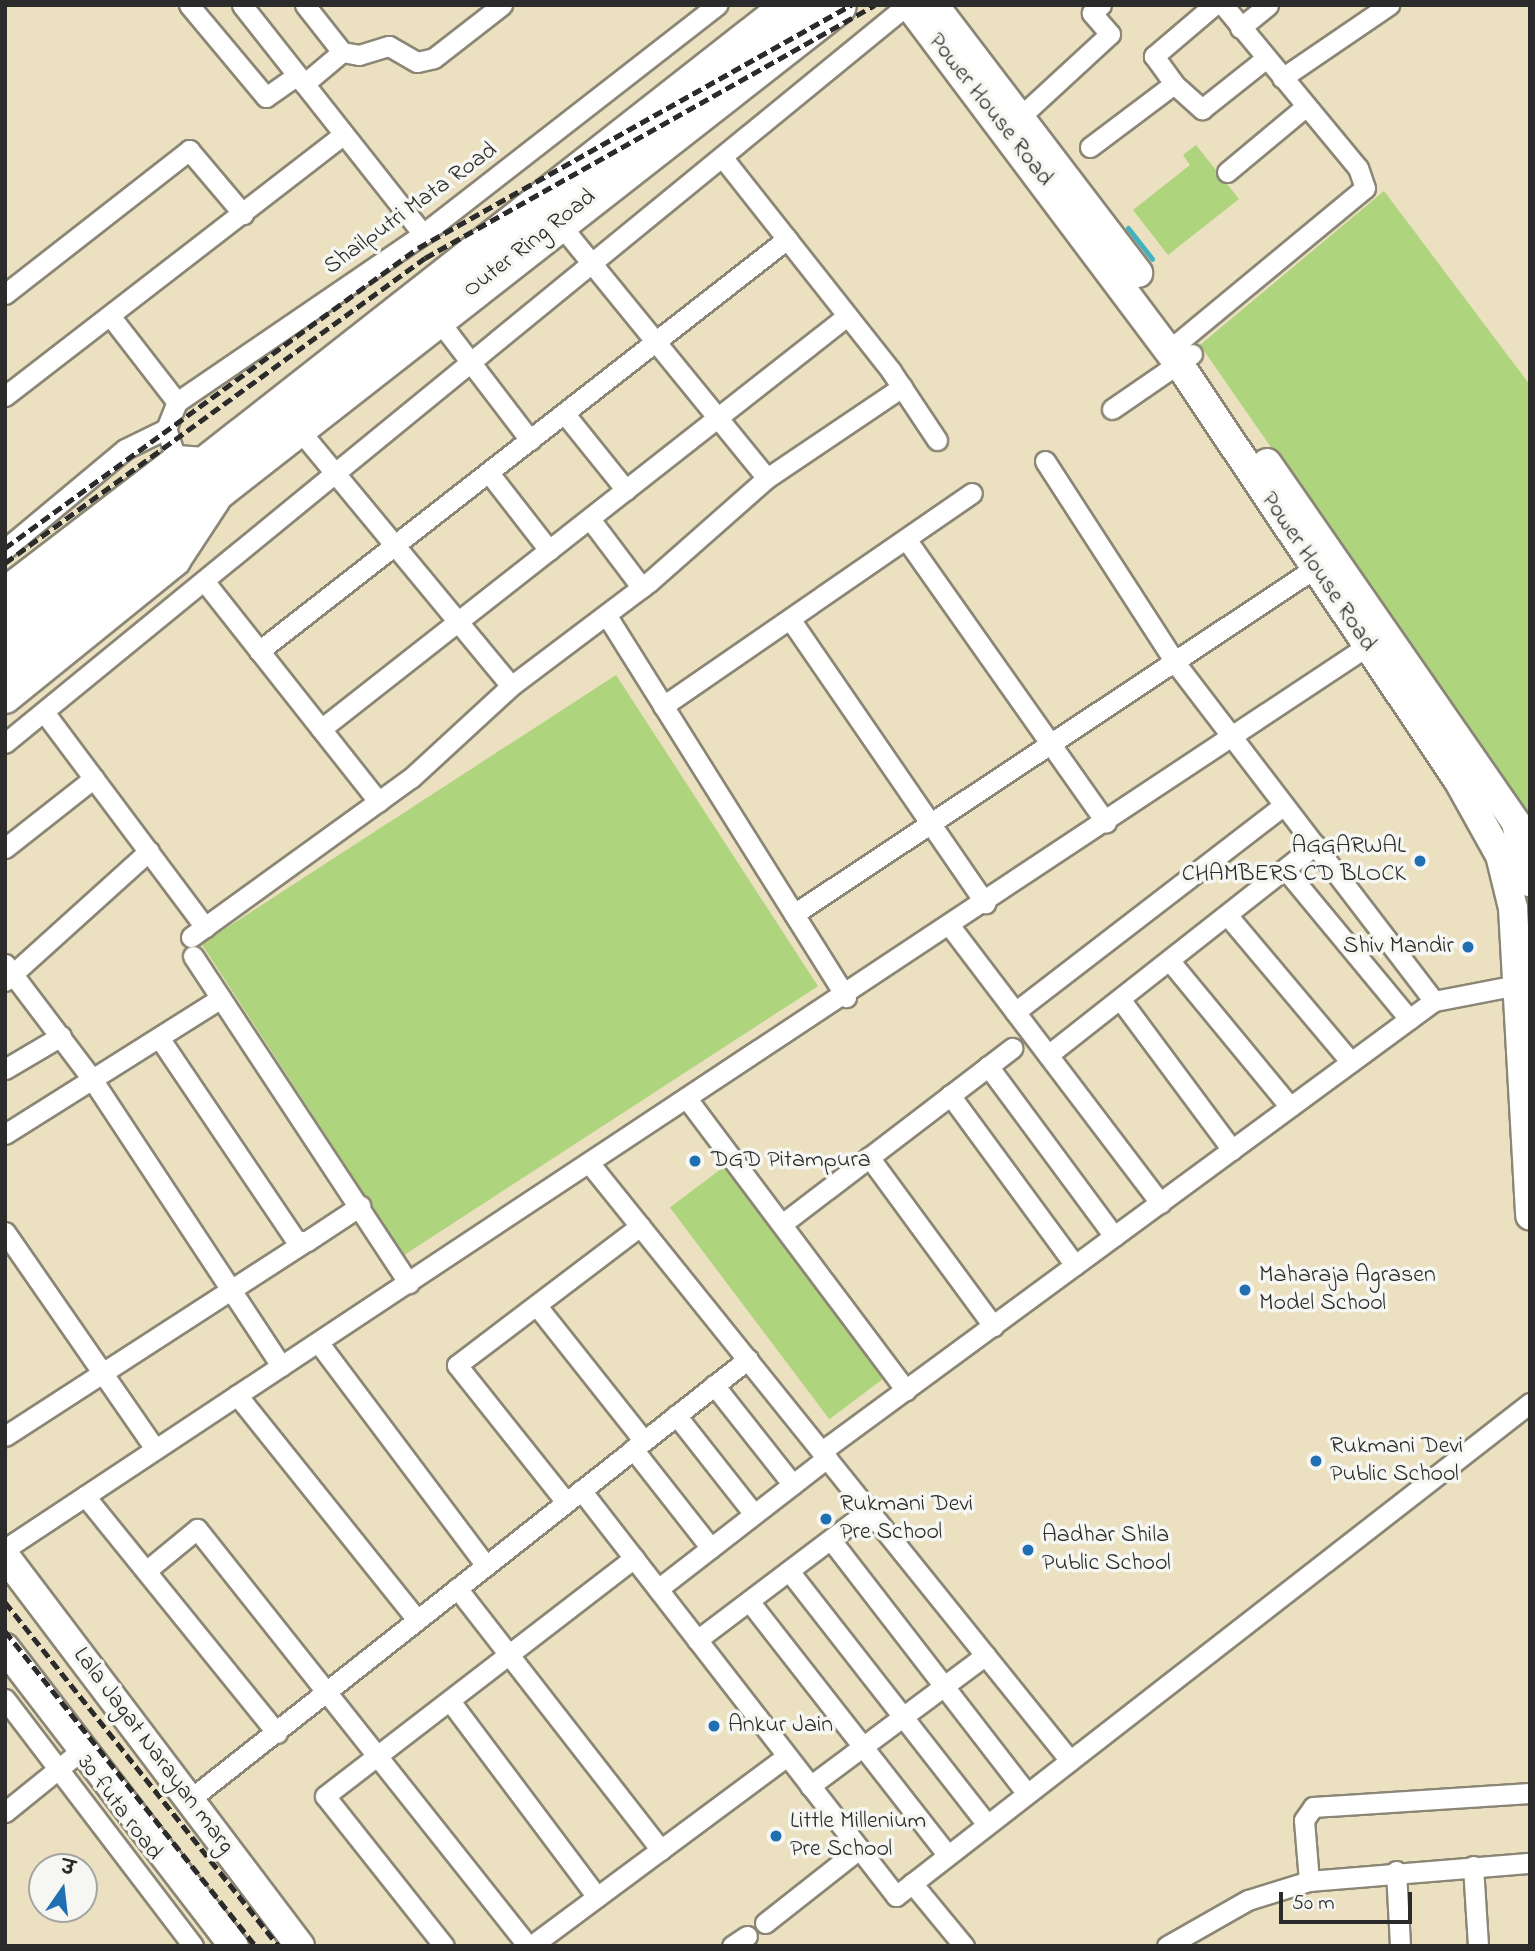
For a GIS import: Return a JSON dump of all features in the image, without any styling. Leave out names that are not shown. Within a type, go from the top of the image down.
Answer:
[{"type":"highway","name":"Outer Ring Road","points":[[202,470],[791,5]]},
{"type":"highway","name":"Outer Ring Road","points":[[202,470],[296,426],[837,5]]},
{"type":"highway","points":[[5,622],[202,470]]},
{"type":"highway","points":[[5,656],[202,470]]},
{"type":"main road","points":[[5,594],[202,470]]},
{"type":"main road","points":[[5,697],[174,560],[202,470]]},
{"type":"street","points":[[189,5],[266,97],[301,79],[342,52]]},
{"type":"street","points":[[242,5],[423,234]]},
{"type":"street","points":[[305,5],[342,52],[359,55],[389,46],[427,61],[502,5]]},
{"type":"street","name":"Shailputri Mata Road","points":[[177,402],[423,234],[717,5]]},
{"type":"street","points":[[5,743],[340,474],[908,5]]},
{"type":"street","name":"Power House Road","points":[[908,5],[1181,352],[1518,849],[1530,882]]},
{"type":"street","name":"Power House Road","points":[[934,5],[1095,211],[1315,568],[1376,640]]},
{"type":"street","points":[[1021,116],[1111,34],[1091,13],[1101,5]]},
{"type":"street","points":[[1214,5],[1154,56],[1174,83],[1202,109],[1265,58]]},
{"type":"street","points":[[1112,409],[1360,198],[1363,177],[1223,5]]},
{"type":"street","points":[[1240,27],[1268,5]]},
{"type":"street","points":[[1282,78],[1389,5]]},
{"type":"street","points":[[1090,147],[1174,83]]},
{"type":"street","points":[[1227,172],[1306,107]]},
{"type":"street","points":[[5,396],[111,317],[344,134]]},
{"type":"street","points":[[5,294],[189,149],[243,214]]},
{"type":"street","points":[[723,158],[902,387],[937,440]]},
{"type":"street","points":[[558,222],[596,262],[767,478]]},
{"type":"street","points":[[260,651],[787,239]]},
{"type":"street","points":[[321,729],[847,316]]},
{"type":"street","points":[[5,549],[125,449],[166,429],[177,402],[111,317]]},
{"type":"street","points":[[436,317],[530,440]]},
{"type":"street","points":[[197,940],[379,802],[510,685],[642,588],[767,478],[902,387]]},
{"type":"street","points":[[564,413],[626,490]]},
{"type":"street","points":[[296,426],[340,474],[510,685]]},
{"type":"street","points":[[166,429],[202,470]]},
{"type":"street","points":[[1045,461],[1177,665],[1434,1001]]},
{"type":"street","points":[[489,472],[549,550]]},
{"type":"street","points":[[663,706],[972,494]]},
{"type":"street","points":[[590,519],[642,588]]},
{"type":"street","points":[[906,539],[1053,741],[1106,822]]},
{"type":"street","points":[[794,914],[1053,741],[1177,665],[1315,568]]},
{"type":"street","points":[[205,582],[379,802]]},
{"type":"street","points":[[607,616],[846,997]]},
{"type":"street","points":[[790,619],[985,903]]},
{"type":"street","points":[[6,1550],[155,1448],[846,997],[1376,640]]},
{"type":"street","points":[[44,712],[149,851],[197,940],[221,998],[360,1206],[408,1283]]},
{"type":"street","points":[[5,848],[94,778]]},
{"type":"street","points":[[1015,1012],[1284,805]]},
{"type":"street","points":[[1048,1055],[1315,845]]},
{"type":"street","name":"Power House Road","points":[[1518,849],[1513,908],[1530,1216]]},
{"type":"street","points":[[149,851],[8,973],[61,1036],[92,1079],[281,1366]]},
{"type":"street","points":[[1285,869],[1409,1020]]},
{"type":"street","points":[[1227,915],[1351,1062]]},
{"type":"street","points":[[950,926],[1160,1203]]},
{"type":"street","points":[[1169,960],[1290,1107]]},
{"type":"street","points":[[658,1589],[753,1513],[793,1485],[825,1455],[906,1390],[1434,1001],[1517,985]]},
{"type":"street","points":[[5,1134],[160,1039],[221,998]]},
{"type":"street","points":[[1120,999],[1232,1150]]},
{"type":"street","points":[[5,1069],[61,1036]]},
{"type":"street","points":[[160,1039],[296,1241],[307,1241]]},
{"type":"street","points":[[782,1224],[1012,1048]]},
{"type":"street","points":[[988,1066],[1114,1236]]},
{"type":"street","points":[[950,1095],[1075,1265]]},
{"type":"street","points":[[688,1100],[906,1390]]},
{"type":"street","points":[[869,1157],[993,1326]]},
{"type":"street","points":[[590,1164],[1068,1758]]},
{"type":"street","points":[[5,1436],[360,1206]]},
{"type":"street","points":[[640,1226],[457,1365],[574,1496],[634,1558],[896,1896],[1025,1791],[1530,1403]]},
{"type":"street","points":[[5,1232],[155,1448]]},
{"type":"street","points":[[537,1306],[712,1548]]},
{"type":"street","points":[[318,1342],[486,1566]]},
{"type":"street","points":[[314,1946],[194,1798],[748,1359]]},
{"type":"street","points":[[714,1385],[793,1485]]},
{"type":"street","points":[[237,1395],[417,1620]]},
{"type":"street","points":[[676,1416],[753,1513]]},
{"type":"street","points":[[85,1496],[277,1733]]},
{"type":"street","points":[[697,1640],[869,1510]]},
{"type":"street","points":[[146,1571],[197,1529],[530,1946],[787,1756]]},
{"type":"street","points":[[831,1539],[946,1684],[1025,1791]]},
{"type":"street","name":"Lala Jagat Narayan marg","points":[[6,1550],[194,1798],[300,1946]]},
{"type":"street","points":[[444,1946],[325,1796],[634,1558]]},
{"type":"street","points":[[789,1571],[905,1714],[986,1823]]},
{"type":"street","points":[[457,1588],[661,1850]]},
{"type":"street","points":[[749,1601],[947,1854]]},
{"type":"street","points":[[5,1648],[234,1946]]},
{"type":"street","points":[[810,1786],[986,1655]]},
{"type":"street","name":"30 futa road","points":[[5,1699],[193,1946]]},
{"type":"street","points":[[450,1701],[597,1897]]},
{"type":"street","points":[[5,1812],[83,1749]]},
{"type":"street","points":[[1308,1881],[1304,1820],[1313,1807],[1530,1793]]},
{"type":"street","points":[[765,1923],[859,1849]]},
{"type":"street","points":[[1167,1946],[1248,1900],[1308,1881],[1396,1871],[1530,1863]]},
{"type":"street","points":[[1473,1866],[1478,1946]]},
{"type":"street","points":[[1396,1871],[1400,1946]]},
{"type":"street","points":[[912,1883],[964,1946]]},
{"type":"green space","points":[[1196,145],[1239,199],[1168,255],[1133,210],[1190,165],[1183,155]]},
{"type":"green space","points":[[1384,191],[1530,385],[1530,821],[1200,345]]},
{"type":"green space","points":[[616,675],[818,986],[404,1255],[202,944]]},
{"type":"green space","points":[[725,1166],[884,1378],[829,1419],[670,1208]]},
{"type":"waterway","points":[[1128,228],[1152,259]]},
{"type":"railway","points":[[5,548],[418,248],[851,5]]},
{"type":"railway","points":[[5,563],[425,258],[875,5]]},
{"type":"railway","points":[[5,1602],[279,1946]]},
{"type":"railway","points":[[5,1631],[256,1946]]},
{"type":"place","name":"AGGARWAL CHAMBERS CD BLOCK","points":[[1420,861]]},
{"type":"place","name":"Shiv Mandir","points":[[1468,947]]},
{"type":"place","name":"DGD Pitampura","points":[[695,1161]]},
{"type":"place","name":"Maharaja Agrasen Model School","points":[[1245,1290]]},
{"type":"place","name":"Rukmani Devi Public School","points":[[1316,1461]]},
{"type":"place","name":"Rukmani Devi Pre School","points":[[826,1519]]},
{"type":"place","name":"Aadhar Shila Public School","points":[[1028,1550]]},
{"type":"place","name":"Ankur Jain","points":[[714,1726]]},
{"type":"place","name":"Little Millenium Pre School","points":[[776,1836]]}]
